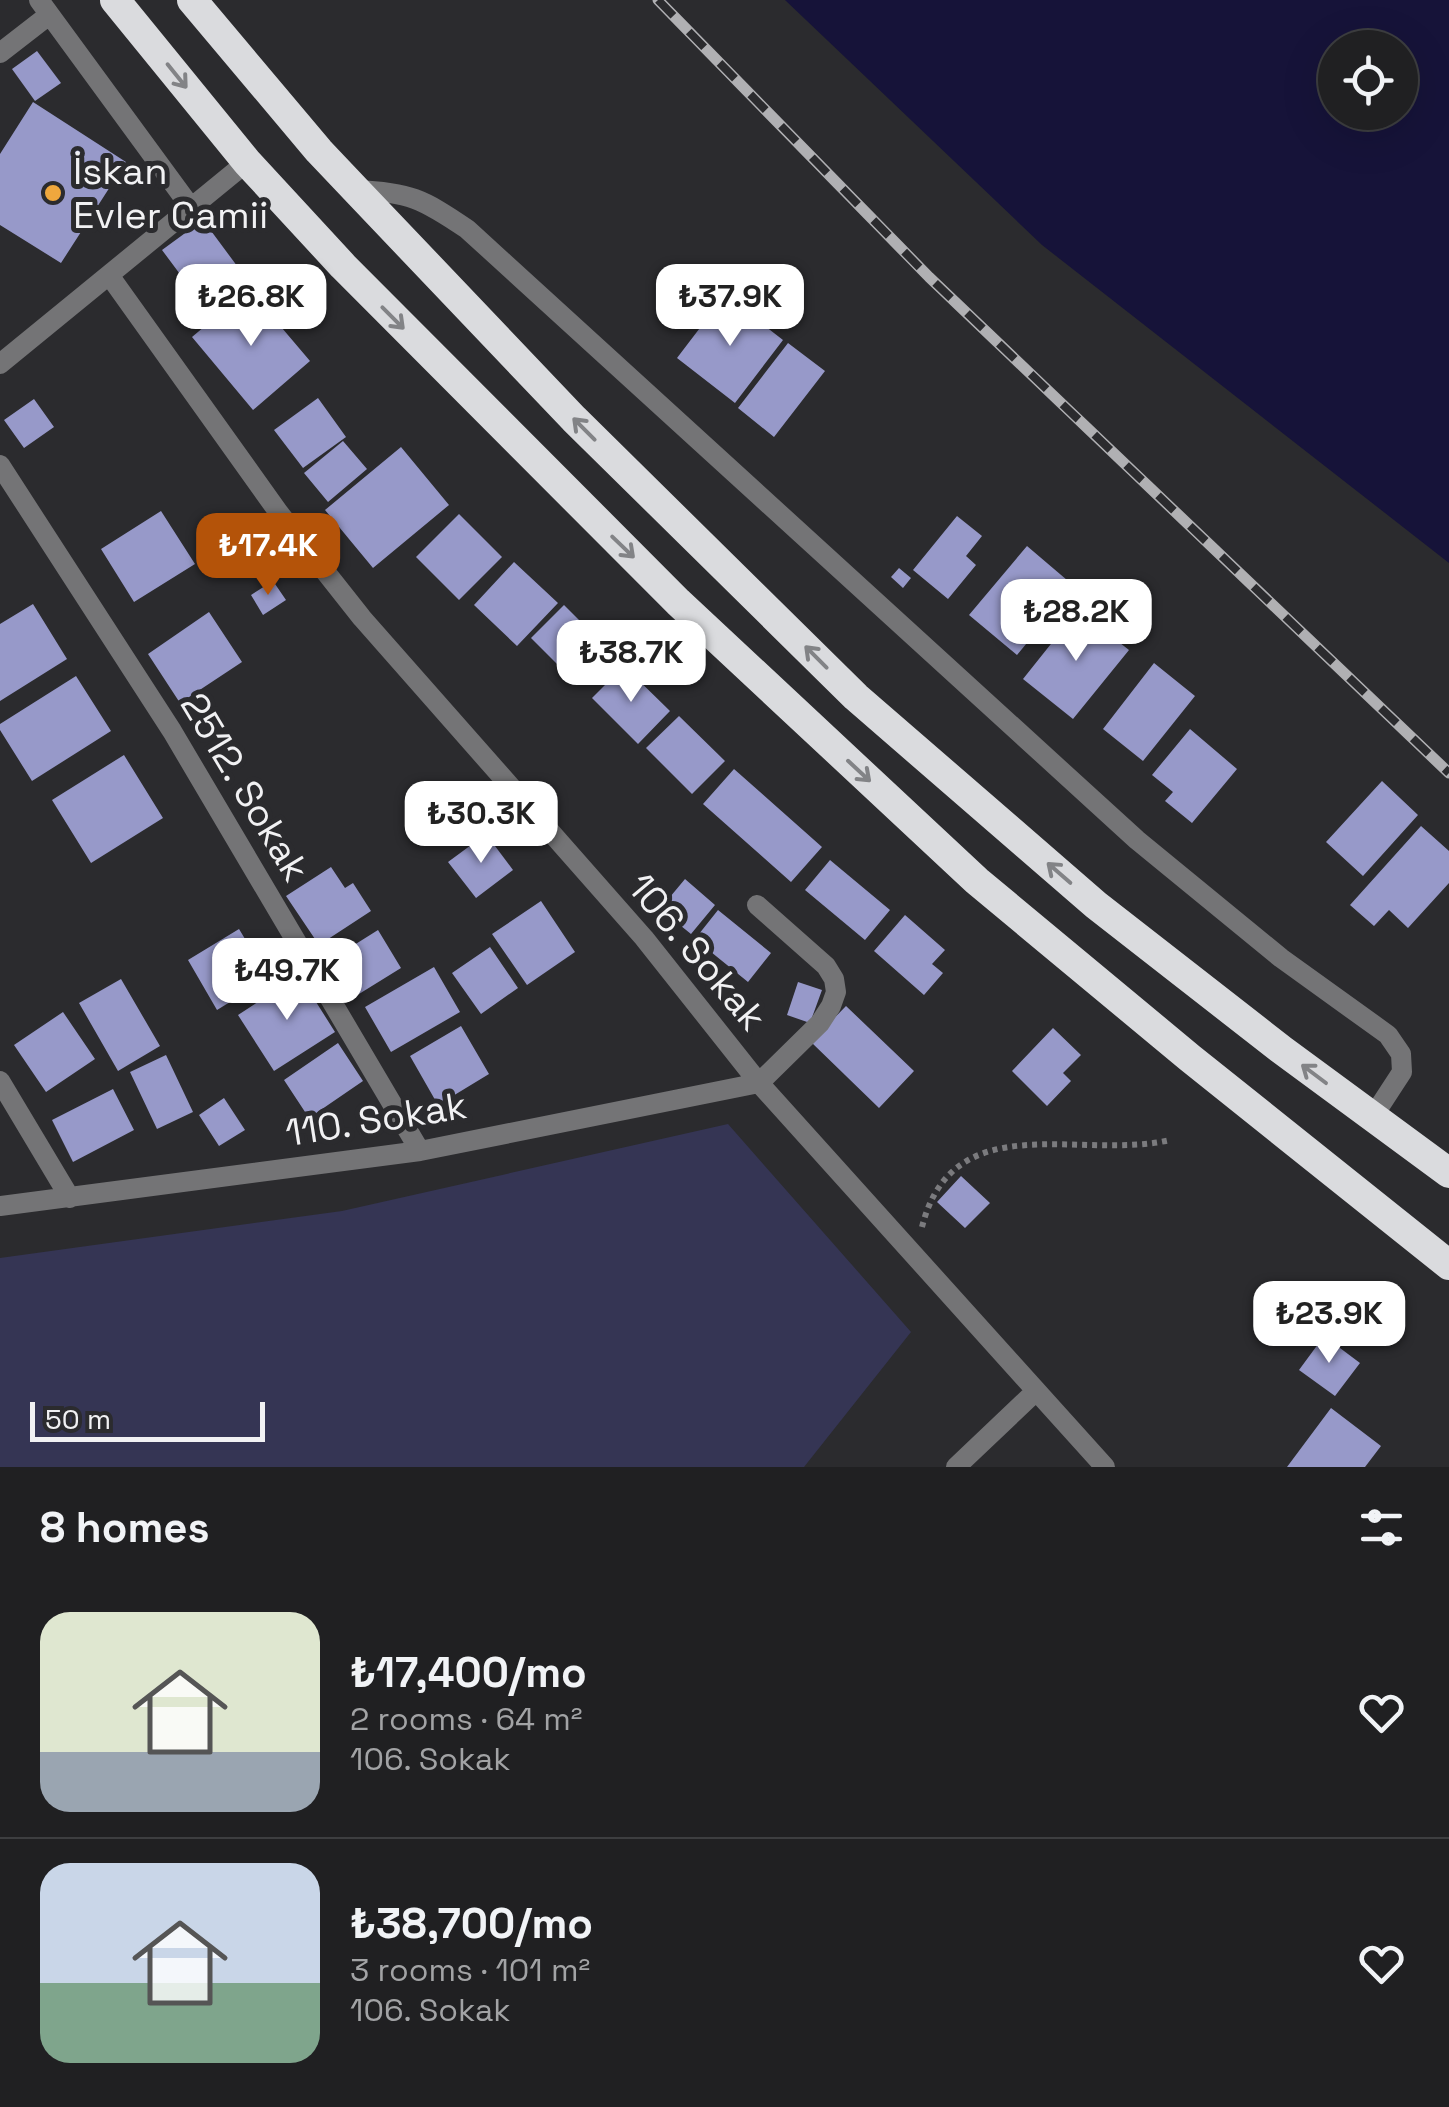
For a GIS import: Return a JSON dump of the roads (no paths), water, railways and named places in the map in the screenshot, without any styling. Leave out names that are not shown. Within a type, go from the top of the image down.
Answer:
[{"type":"highway","points":[[115,0],[247,162],[343,266],[678,602],[977,881],[1282,1133],[1449,1264]]},
{"type":"highway","points":[[192,0],[319,151],[574,419],[856,697],[1096,905],[1449,1173]]},
{"type":"street","points":[[0,53],[44,8],[192,209]]},
{"type":"street","points":[[0,364],[247,162]]},
{"type":"street","points":[[356,190],[398,192],[435,207],[467,229],[1137,840],[1281,958],[1388,1035],[1401,1054],[1402,1072],[1372,1118]]},
{"type":"street","name":"106. Sokak","points":[[109,276],[279,513],[362,618],[644,938],[759,1083],[1105,1467]]},
{"type":"street","name":"2512. Sokak","points":[[0,464],[172,731],[420,1151]]},
{"type":"street","points":[[757,905],[826,966],[836,992],[820,1023],[759,1083]]},
{"type":"street","points":[[0,1081],[70,1198]]},
{"type":"street","name":"110. Sokak","points":[[0,1206],[420,1151],[759,1083]]},
{"type":"street","points":[[956,1467],[1035,1392]]},
{"type":"railway","points":[[658,0],[929,277],[1449,773]]},
{"type":"place","name":"İskan Evler Camii","points":[[53,193]]}]
